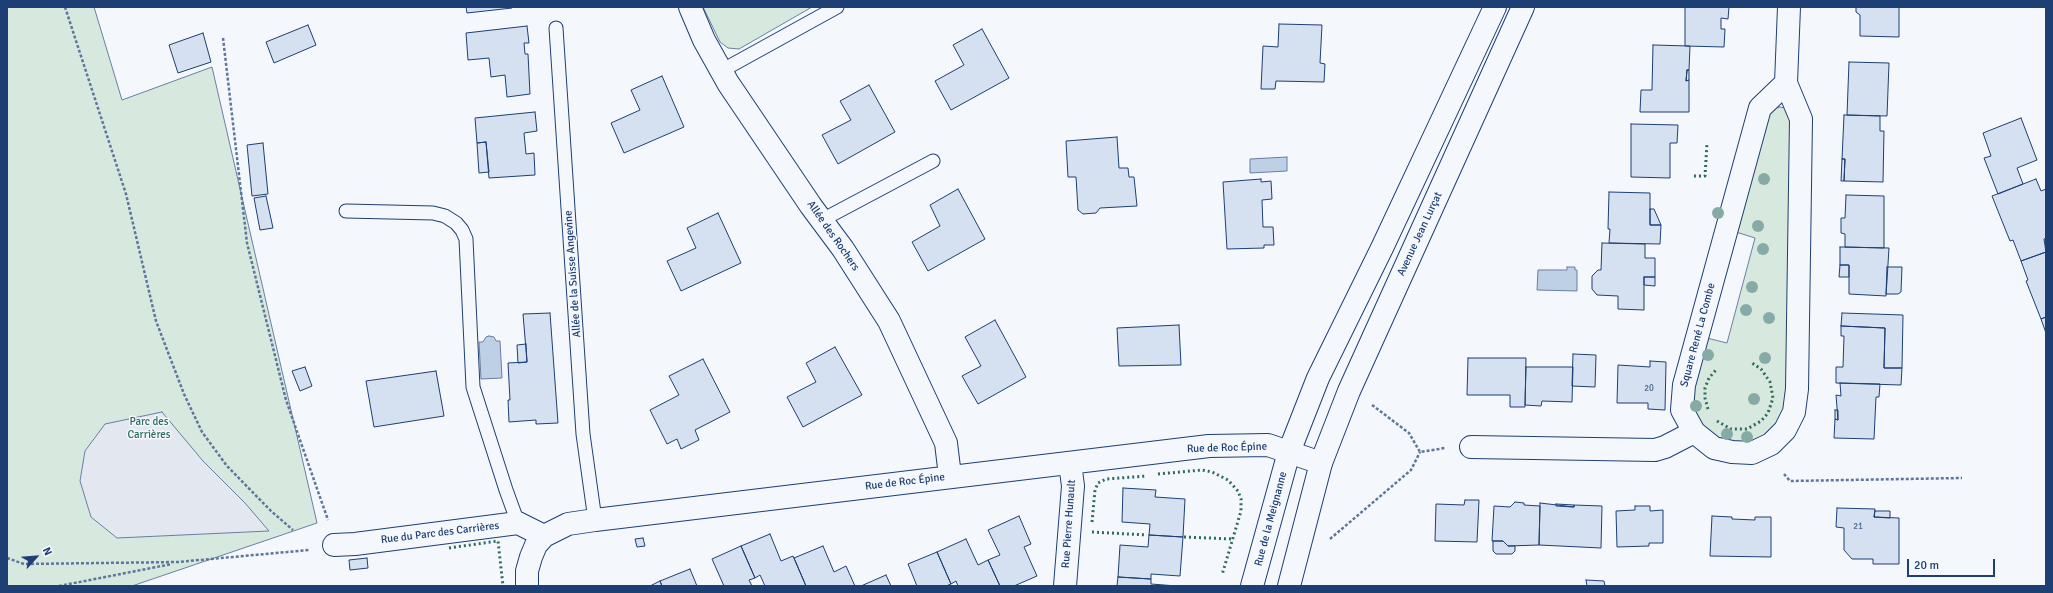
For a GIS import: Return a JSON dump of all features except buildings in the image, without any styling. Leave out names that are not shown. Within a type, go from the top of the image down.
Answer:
[{"type":"street","name":"Allée des Rochers","points":[[690,7],[704,40],[721,71],[843,249],[889,321],[946,443],[950,476]]},
{"type":"street","points":[[1289,452],[1318,378],[1386,241],[1495,7]]},
{"type":"street","name":"Avenue Jean Lurçat","points":[[1320,463],[1381,317],[1523,7]]},
{"type":"street","name":"Square René La Combe","points":[[1786,83],[1760,108],[1684,385],[1682,410],[1694,432],[1714,448],[1752,453],[1772,444],[1785,430],[1794,412],[1797,389],[1801,119],[1786,83],[1789,7]]},
{"type":"street","points":[[1471,447],[1655,450],[1665,447],[1694,432]]},
{"type":"street","name":"Rue de Roc Épine","points":[[527,586],[527,571],[536,545],[544,536],[568,524],[950,476],[1209,446],[1268,446],[1320,463]]},
{"type":"street","name":"Rue de la Meignanne","points":[[1252,586],[1289,452]]},
{"type":"street","name":"Rue Pierre Hunault","points":[[1065,586],[1073,486],[1070,463]]},
{"type":"street","points":[[1289,586],[1320,463]]},
{"type":"street","points":[[518,523],[544,536]]},
{"type":"street","name":"Rue du Parc des Carrières","points":[[334,545],[355,544],[518,523]]},
{"type":"lane","points":[[721,71],[837,7]]},
{"type":"lane","name":"Allée de la Suisse Angevine","points":[[556,28],[583,434],[595,520]]},
{"type":"lane","points":[[822,220],[933,161]]},
{"type":"lane","points":[[346,211],[433,213],[445,216],[456,223],[462,230],[466,239],[473,388],[518,523]]},
{"type":"path","points":[[65,7],[126,194],[156,321],[184,394],[202,432],[227,466],[292,530]]},
{"type":"path","points":[[7,558],[24,564],[178,562],[295,552],[334,545],[326,513],[286,400],[247,243],[223,38]]},
{"type":"path","points":[[1370,404],[1409,433],[1420,452]]},
{"type":"path","points":[[1420,452],[1471,447]]},
{"type":"path","points":[[1323,543],[1335,536],[1411,470],[1420,452]]},
{"type":"path","points":[[1784,474],[1790,481],[1962,478]]},
{"type":"path","points":[[59,586],[178,562]]},
{"type":"green space","name":"Parc des Carrières","points":[[7,7],[94,7],[122,100],[212,67],[317,523],[132,586],[7,586]]},
{"type":"green space","points":[[703,7],[812,7],[739,49],[728,48],[720,42]]},
{"type":"green space","points":[[1779,107],[1787,108],[1792,112],[1788,394],[1781,418],[1764,436],[1743,444],[1719,441],[1697,424],[1689,399],[1707,338],[1727,343],[1755,238],[1736,232],[1766,118],[1774,109]]},
{"type":"shaded area","points":[[162,412],[203,461],[245,503],[269,531],[117,538],[91,517],[80,481],[85,451],[105,424]]},
{"type":"water","points":[[1287,157],[1287,171],[1250,173],[1250,159]]},
{"type":"water","points":[[1567,267],[1575,267],[1575,270],[1577,270],[1577,291],[1537,290],[1538,270],[1567,270]]},
{"type":"water","points":[[486,337],[494,337],[496,341],[500,341],[502,378],[481,379],[479,342],[483,342]]},
{"type":"hedge","points":[[1694,176],[1705,176],[1707,143]]},
{"type":"hedge","points":[[1717,421],[1731,429],[1747,429],[1761,421],[1768,413],[1773,398],[1770,382],[1761,369],[1752,363]]},
{"type":"hedge","points":[[1708,409],[1705,398],[1705,388],[1709,378],[1716,370]]},
{"type":"hedge","points":[[1158,474],[1202,470],[1212,472],[1228,480],[1238,491],[1241,499],[1241,511],[1222,575]]},
{"type":"hedge","points":[[1092,522],[1095,490],[1098,483],[1106,479],[1147,476]]},
{"type":"hedge","points":[[1092,532],[1147,535]]},
{"type":"hedge","points":[[1184,537],[1233,539]]},
{"type":"hedge","points":[[449,548],[498,541],[503,586]]}]
